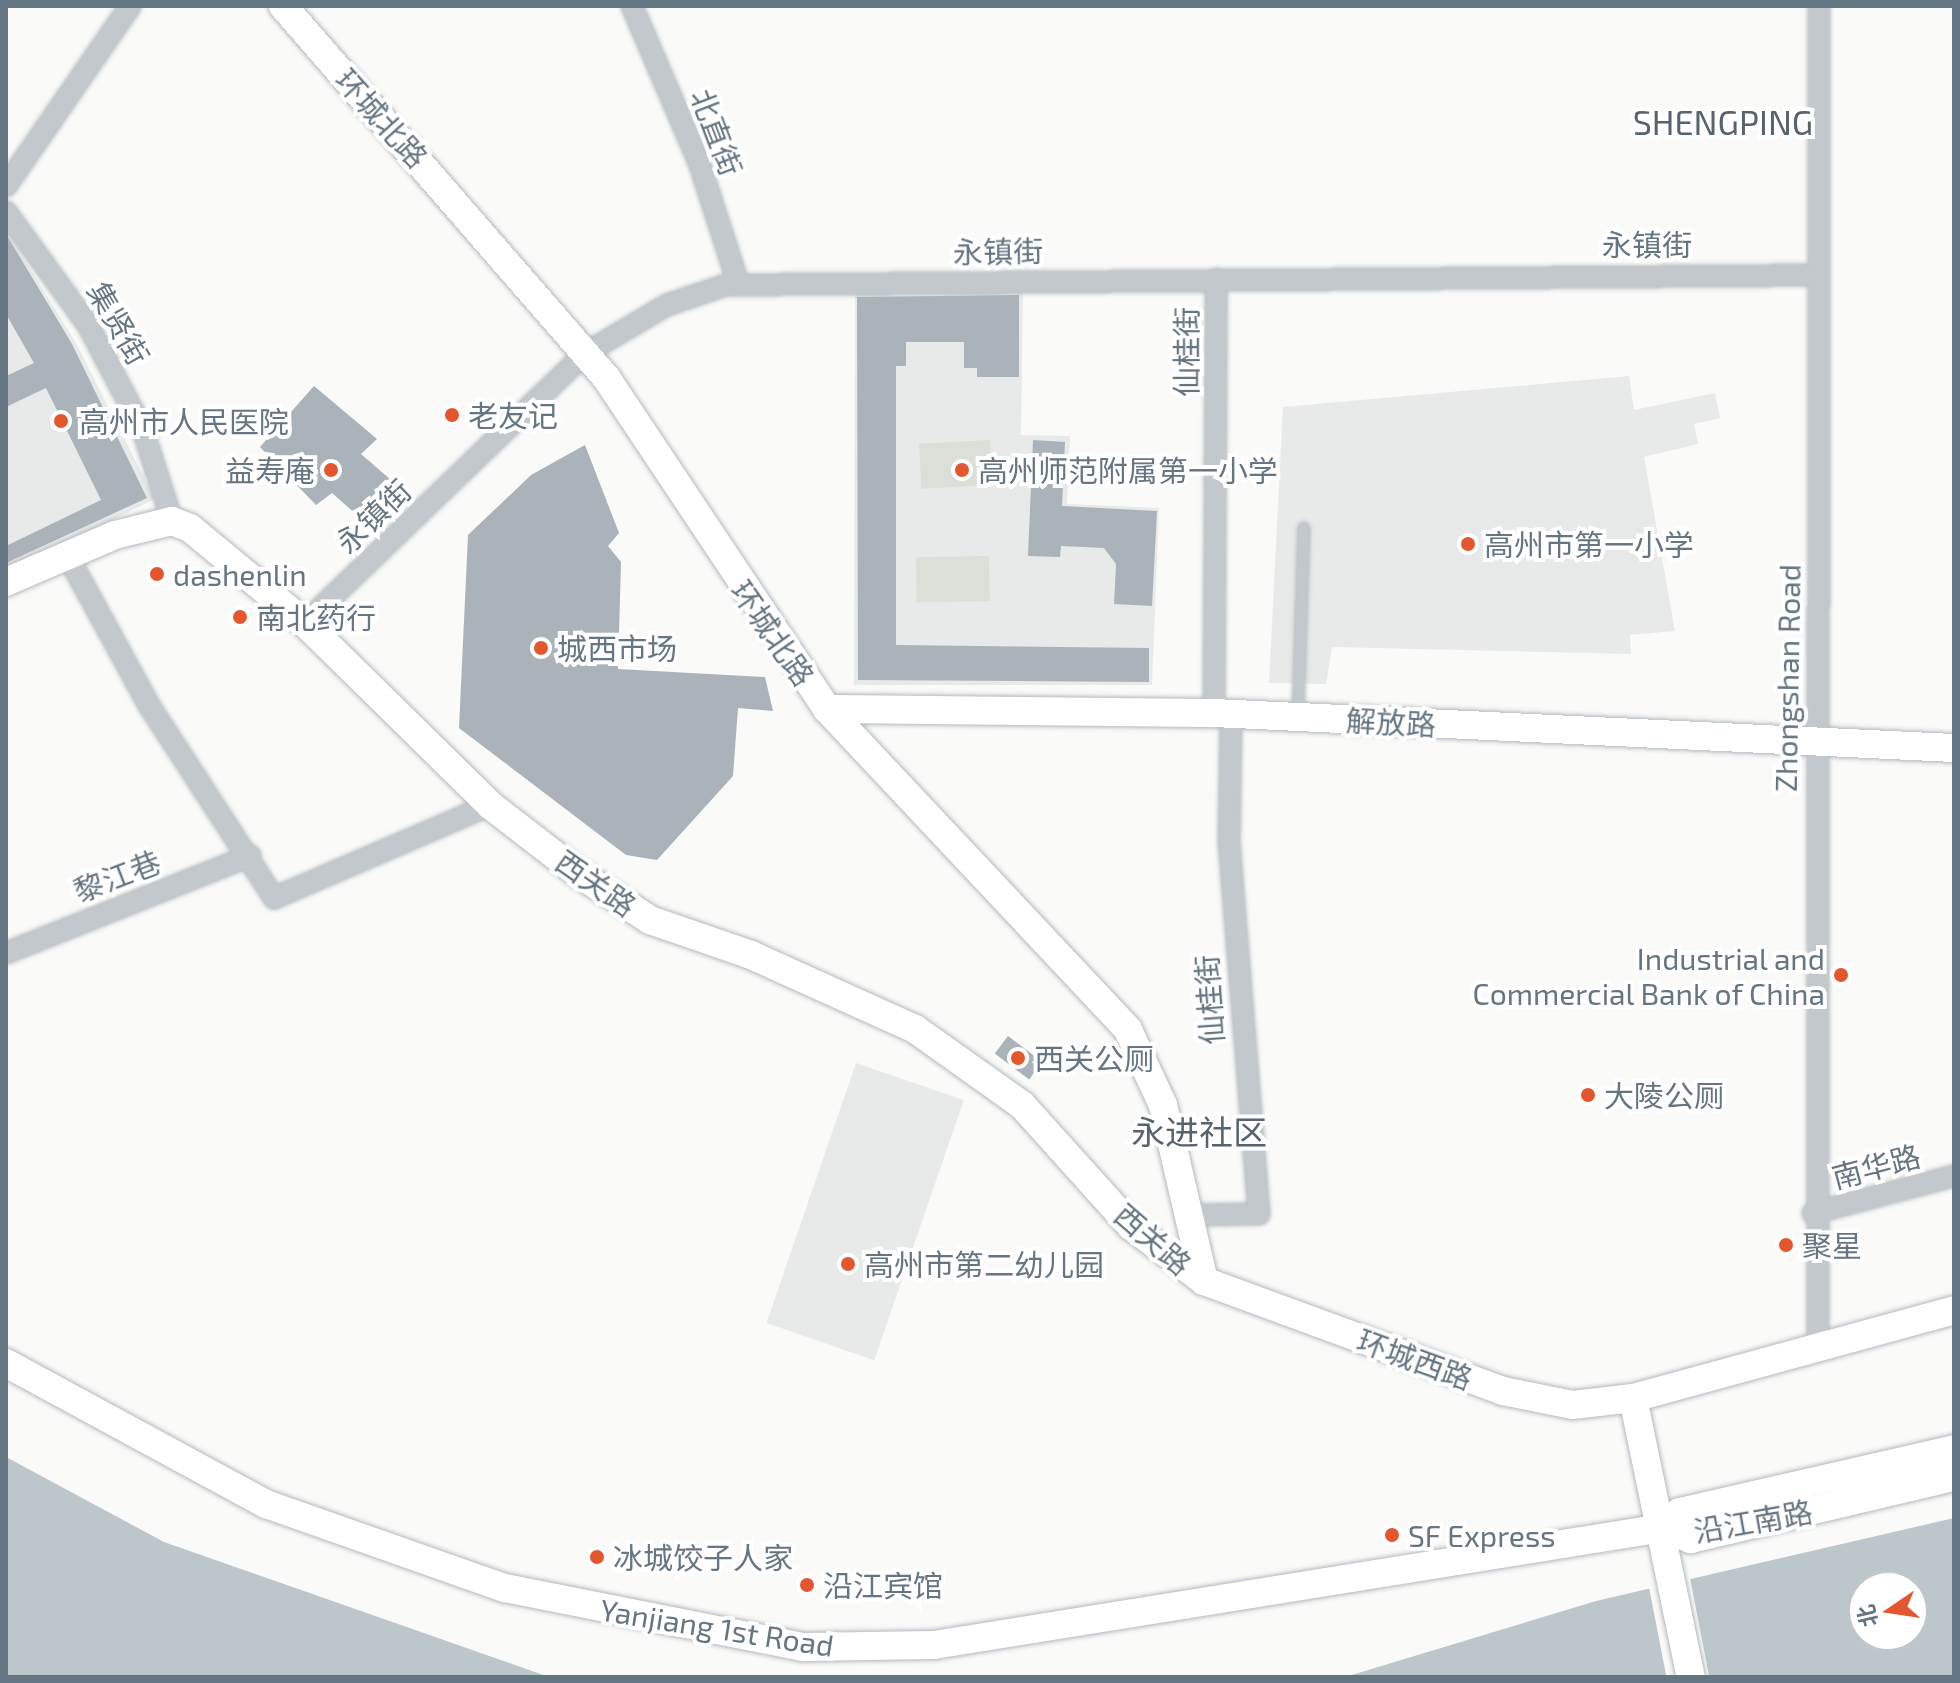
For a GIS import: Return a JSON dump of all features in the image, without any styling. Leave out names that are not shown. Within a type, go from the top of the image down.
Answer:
[{"type":"street","points":[[6,186],[130,6]]},
{"type":"street","name":"环城北路","points":[[283,6],[586,353],[827,709],[1128,1030],[1163,1105],[1192,1215],[1204,1281]]},
{"type":"street","name":"北直街","points":[[632,6],[699,162],[738,283]]},
{"type":"street","name":"Zhongshan Road","points":[[1818,1350],[1813,1213],[1819,6]]},
{"type":"street","name":"集贤街","points":[[6,212],[95,338],[143,430],[172,521]]},
{"type":"street","name":"永镇街","points":[[305,623],[586,353],[676,301],[738,283],[1818,275]]},
{"type":"street","name":"仙桂街","points":[[1192,1215],[1259,1214],[1229,843],[1223,714],[1216,279]]},
{"type":"street","points":[[6,582],[66,553],[172,521]]},
{"type":"street","name":"西关路","points":[[172,521],[305,623],[490,805],[650,920],[751,955],[915,1029],[1022,1105],[1131,1226],[1204,1281]]},
{"type":"street","points":[[66,553],[150,707],[278,899],[490,805]]},
{"type":"street","name":"解放路","points":[[827,709],[1223,714],[1816,745],[1954,748]]},
{"type":"street","name":"黎江巷","points":[[6,953],[250,856]]},
{"type":"street","name":"南华路","points":[[1813,1213],[1954,1176]]},
{"type":"street","name":"环城西路","points":[[1204,1281],[1526,1399],[1573,1405],[1633,1398],[1818,1350],[1954,1310]]},
{"type":"street","name":"Yanjiang 1st Road","points":[[6,1363],[167,1456],[281,1509],[505,1588],[804,1647],[934,1645],[1080,1626],[1662,1528]]},
{"type":"street","points":[[1633,1398],[1691,1677]]},
{"type":"street","name":"沿江南路","points":[[1954,1449],[1680,1512],[1662,1528],[1691,1539],[1721,1534],[1954,1477]]},
{"type":"lane","points":[[1298,717],[1304,528]]},
{"type":"shaded area","name":"高州市人民医院","points":[[6,230],[76,343],[155,499],[6,572]]},
{"type":"shaded area","name":"高州师范附属第一小学","points":[[855,290],[1023,291],[1021,435],[1070,436],[1067,504],[1159,508],[1152,685],[854,685]]},
{"type":"shaded area","name":"高州市第一小学","points":[[1629,376],[1634,410],[1715,393],[1720,418],[1694,424],[1698,444],[1644,457],[1675,631],[1630,635],[1631,654],[1332,647],[1326,684],[1269,683],[1283,407]]},
{"type":"shaded area","points":[[990,440],[992,485],[921,489],[919,444]]},
{"type":"shaded area","points":[[989,556],[990,601],[917,602],[916,557]]},
{"type":"shaded area","name":"高州市第二幼儿园","points":[[856,1063],[964,1100],[874,1360],[766,1323]]},
{"type":"shaded area","points":[[6,1457],[164,1542],[549,1677],[6,1677]]},
{"type":"shaded area","points":[[1954,1518],[1954,1677],[1345,1677],[1596,1601]]},
{"type":"pier","points":[[1690,1578],[1709,1677],[1666,1677],[1649,1586]]},
{"type":"building","points":[[6,234],[72,344],[147,498],[6,563],[6,546],[101,500],[46,388],[6,407],[6,376],[34,363],[6,314]]},
{"type":"building","points":[[1019,295],[1019,377],[977,377],[977,368],[964,368],[964,342],[906,342],[906,366],[896,366],[896,645],[1149,648],[1149,682],[858,680],[857,297]]},
{"type":"building","name":"益寿庵","points":[[314,386],[377,439],[361,454],[398,486],[366,523],[332,493],[316,505],[260,447]]},
{"type":"building","points":[[1033,440],[1065,442],[1062,506],[1157,511],[1152,606],[1114,604],[1116,564],[1104,548],[1061,546],[1060,557],[1028,556]]},
{"type":"building","name":"城西市场","points":[[585,445],[619,533],[608,546],[621,562],[618,669],[765,677],[773,711],[738,708],[733,776],[657,860],[626,855],[459,728],[468,535],[531,475]]},
{"type":"building","name":"西关公厕","points":[[1008,1036],[1042,1062],[1029,1079],[995,1054]]},
{"type":"place","name":"老友记","points":[[452,415]]},
{"type":"place","name":"高州市人民医院","points":[[61,421]]},
{"type":"place","name":"益寿庵","points":[[331,470]]},
{"type":"place","name":"高州师范附属第一小学","points":[[962,470]]},
{"type":"place","name":"高州市第一小学","points":[[1468,544]]},
{"type":"place","name":"dashenlin","points":[[157,574]]},
{"type":"place","name":"南北药行","points":[[240,617]]},
{"type":"place","name":"城西市场","points":[[541,648]]},
{"type":"place","name":"Industrial and Commercial Bank of China","points":[[1841,975]]},
{"type":"place","name":"西关公厕","points":[[1018,1058]]},
{"type":"place","name":"大陵公厕","points":[[1588,1095]]},
{"type":"place","name":"聚星","points":[[1786,1245]]},
{"type":"place","name":"高州市第二幼儿园","points":[[848,1264]]},
{"type":"place","name":"SF Express","points":[[1392,1535]]},
{"type":"place","name":"冰城饺子人家","points":[[597,1557]]},
{"type":"place","name":"沿江宾馆","points":[[807,1585]]},
{"type":"district","name":"SHENGPING","points":[[1723,122]]},
{"type":"district","name":"永进社区","points":[[1199,1132]]}]
